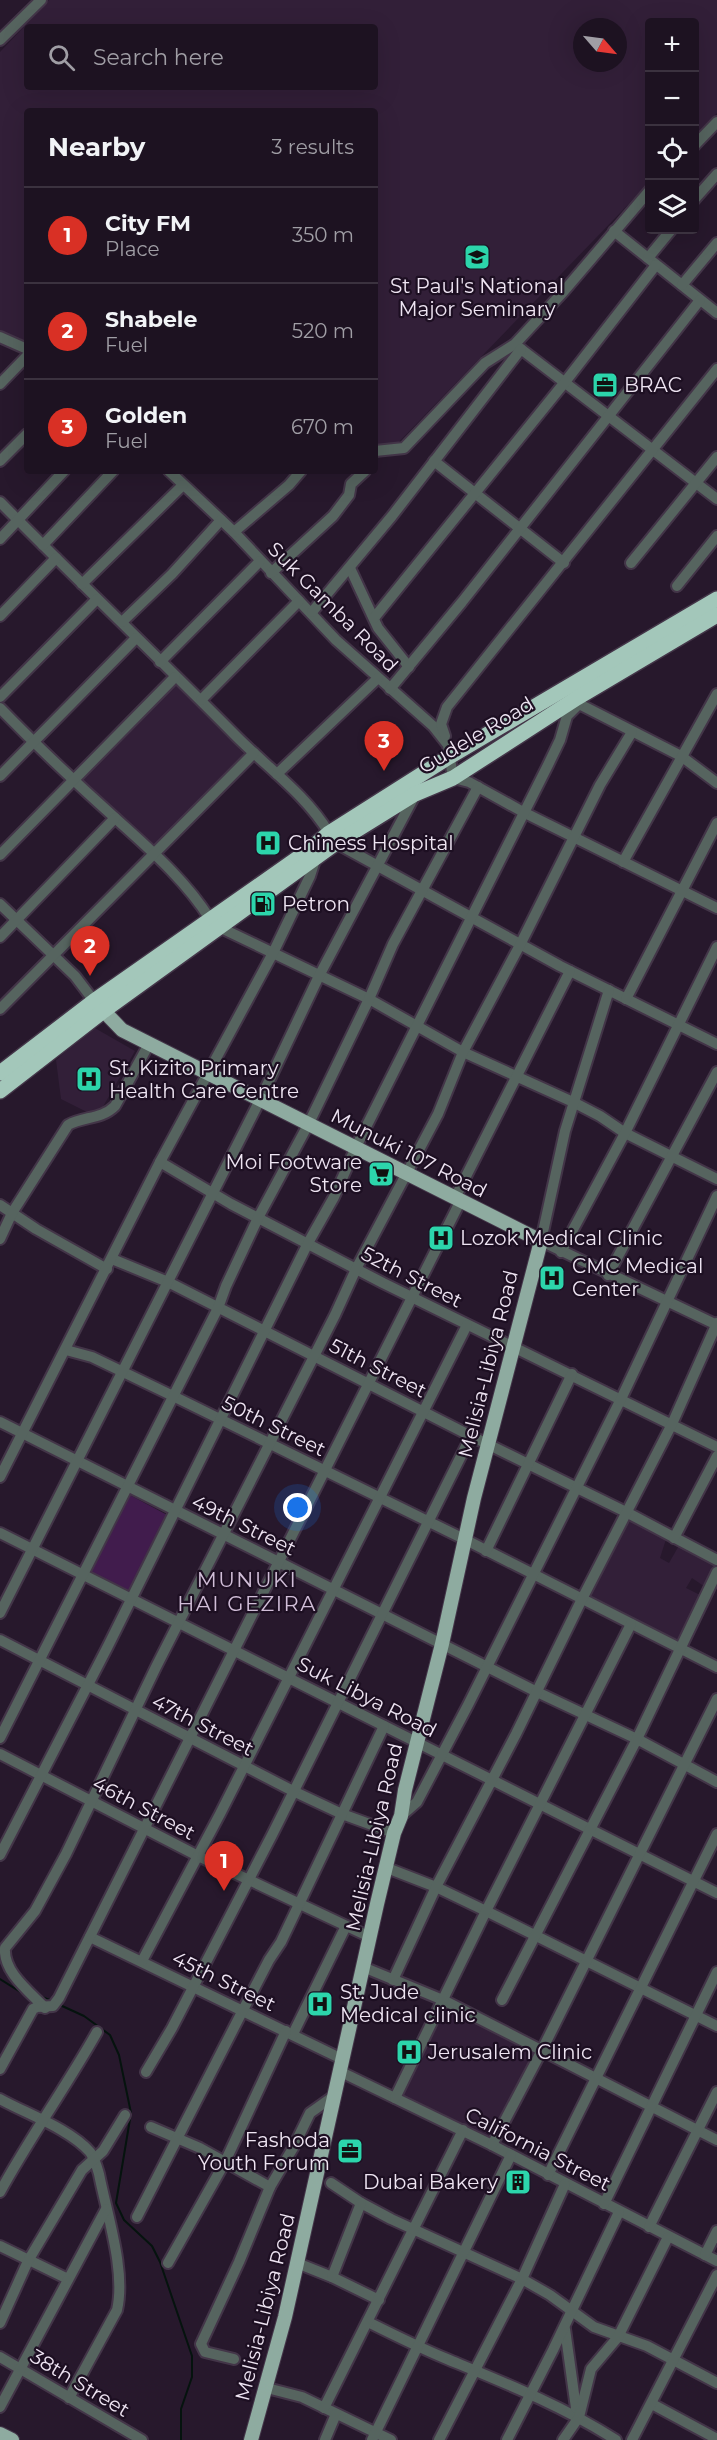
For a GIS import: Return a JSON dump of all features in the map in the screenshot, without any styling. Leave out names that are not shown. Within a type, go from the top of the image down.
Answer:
[{"type":"highway","name":"Gudele Road","points":[[215,923],[308,851],[415,794],[453,778],[708,620],[717,599]]},
{"type":"highway","name":"Gudele Road","points":[[0,1073],[215,923],[316,857],[333,838],[448,751],[708,620]]},
{"type":"highway","name":"Gudele Road","points":[[0,1091],[98,1006]]},
{"type":"main road","name":"Munuki 107 Road","points":[[98,1006],[122,1030],[540,1241]]},
{"type":"main road","name":"Melisia-Libiya Road","points":[[251,2440],[267,2388],[297,2263],[363,1967],[394,1833],[401,1816],[416,1742],[442,1644],[464,1539],[540,1241]]},
{"type":"main road","points":[[0,2434],[12,2440]]},
{"type":"street","points":[[0,40],[41,0]]},
{"type":"street","points":[[699,141],[717,122]]},
{"type":"street","points":[[699,194],[717,174]]},
{"type":"street","points":[[312,612],[350,568],[434,461],[518,346],[645,196]]},
{"type":"street","points":[[614,231],[717,312]]},
{"type":"street","points":[[374,618],[565,382],[652,261],[669,234]]},
{"type":"street","points":[[682,285],[717,243]]},
{"type":"street","points":[[390,689],[700,300]]},
{"type":"street","points":[[0,338],[24,348]]},
{"type":"street","points":[[518,346],[717,500]]},
{"type":"street","points":[[378,452],[404,448],[485,363],[518,346]]},
{"type":"street","points":[[0,384],[24,359]]},
{"type":"street","points":[[448,751],[441,724],[447,707],[717,369]]},
{"type":"street","points":[[0,461],[24,437]]},
{"type":"street","points":[[631,563],[717,457]]},
{"type":"street","points":[[434,461],[519,530],[564,562]]},
{"type":"street","points":[[0,539],[61,474]]},
{"type":"street","points":[[43,545],[110,474]]},
{"type":"street","points":[[234,532],[289,485],[298,474]]},
{"type":"street","points":[[271,573],[333,516],[349,495],[351,484],[362,474]]},
{"type":"street","points":[[82,585],[178,476]]},
{"type":"street","name":"Suk Gamba Road","points":[[178,476],[271,573],[312,612],[336,640],[433,726],[448,751],[453,778]]},
{"type":"street","points":[[0,502],[175,677],[277,774],[322,821],[333,838],[376,866],[424,890],[471,918],[570,971],[717,1044]]},
{"type":"street","points":[[122,622],[172,574],[221,520]]},
{"type":"street","points":[[677,586],[717,536]]},
{"type":"street","points":[[0,616],[56,558]]},
{"type":"street","points":[[160,662],[260,561]]},
{"type":"street","points":[[350,568],[378,628],[409,667]]},
{"type":"street","points":[[0,697],[97,600]]},
{"type":"street","points":[[201,700],[299,601]]},
{"type":"street","points":[[0,776],[136,638]]},
{"type":"street","points":[[0,855],[175,677]]},
{"type":"street","points":[[277,774],[378,678]]},
{"type":"street","points":[[623,862],[717,694]]},
{"type":"street","points":[[0,1855],[88,1686],[308,1243],[334,1197],[356,1147],[525,813],[560,740],[567,716],[578,701],[632,732],[681,756],[717,783]]},
{"type":"street","points":[[0,708],[34,743],[156,854],[195,896],[215,923],[369,999],[463,1052],[573,1102],[600,1116],[624,1133],[717,1179]]},
{"type":"street","points":[[52,2004],[13,1973],[5,1948],[34,1911],[93,1801],[178,1623],[270,1445],[356,1269],[438,1114],[463,1052],[521,944],[600,785],[632,732]]},
{"type":"street","points":[[0,1009],[254,753]]},
{"type":"street","points":[[453,778],[464,780],[573,838],[717,908]]},
{"type":"street","points":[[0,1738],[218,1308],[225,1286],[258,1218],[309,1123],[393,944],[478,787]]},
{"type":"street","points":[[0,1613],[260,1100],[319,976],[415,794]]},
{"type":"street","points":[[0,938],[115,818]]},
{"type":"street","points":[[626,999],[717,823]]},
{"type":"street","points":[[0,1477],[160,1162],[273,953],[310,876],[316,857]]},
{"type":"street","points":[[0,904],[75,976],[98,1006]]},
{"type":"street","points":[[561,1252],[624,1133],[717,947]]},
{"type":"street","points":[[0,2069],[29,2015],[37,2007],[52,2004],[90,1937],[369,1384],[570,971]]},
{"type":"street","points":[[540,1241],[573,1102],[609,990]]},
{"type":"street","points":[[0,1239],[12,1213],[68,1125],[78,1119],[107,1114],[115,1106],[149,1044]]},
{"type":"street","points":[[608,1275],[717,1072]]},
{"type":"street","name":"52th Street","points":[[160,1162],[258,1218],[356,1269],[717,1447]]},
{"type":"street","points":[[401,1816],[417,1802],[487,1667],[621,1400],[717,1196]]},
{"type":"street","name":"51th Street","points":[[0,1205],[58,1242],[110,1264],[168,1282],[717,1560]]},
{"type":"street","name":"Munuki 107 Road","points":[[540,1241],[608,1275],[717,1324]]},
{"type":"street","points":[[393,1980],[436,1887],[672,1424],[717,1324]]},
{"type":"street","points":[[142,1961],[244,1766],[467,1325]]},
{"type":"street","name":"50th Street","points":[[66,1350],[80,1353],[173,1396],[464,1539],[717,1668]]},
{"type":"street","points":[[486,1551],[572,1374]]},
{"type":"street","name":"49th Street","points":[[0,1422],[537,1692],[638,1739],[717,1782]]},
{"type":"street","points":[[146,2072],[223,1932],[471,1436]]},
{"type":"street","points":[[674,1538],[717,1456]]},
{"type":"street","name":"Suk Libya Road","points":[[0,1533],[717,1893]]},
{"type":"street","points":[[502,2001],[638,1739],[717,1572]]},
{"type":"street","points":[[395,2098],[486,1911],[587,1716],[631,1624]]},
{"type":"street","name":"47th Street","points":[[0,1640],[293,1791],[342,1814],[394,1833]]},
{"type":"street","points":[[492,2145],[542,2052],[717,1699]]},
{"type":"street","points":[[137,2217],[269,1960],[281,1942],[384,1725]]},
{"type":"street","name":"46th Street","points":[[0,1754],[198,1856],[370,1937]]},
{"type":"street","points":[[548,2175],[717,1834]]},
{"type":"street","points":[[387,1868],[436,1887],[717,2026]]},
{"type":"street","points":[[168,2263],[225,2162],[346,1926]]},
{"type":"street","name":"45th Street","points":[[90,1937],[290,2033],[341,2065]]},
{"type":"street","points":[[363,1967],[443,2000],[717,2140]]},
{"type":"street","points":[[604,2204],[717,1972]]},
{"type":"street","points":[[0,2192],[34,2132],[44,2122],[97,2032]]},
{"type":"street","name":"California Street","points":[[341,2065],[395,2098],[463,2130],[717,2261]]},
{"type":"street","points":[[649,2227],[717,2092]]},
{"type":"street","points":[[234,2359],[205,2352],[201,2344],[270,2187],[310,2113],[315,2107],[334,2096]]},
{"type":"street","points":[[0,2099],[44,2122],[88,2150],[94,2159],[106,2209],[120,2278],[120,2297],[117,2310],[69,2398]]},
{"type":"street","points":[[0,2323],[28,2261],[82,2170],[103,2151],[125,2115]]},
{"type":"street","points":[[151,2127],[225,2162],[270,2187]]},
{"type":"street","points":[[324,2408],[463,2130]]},
{"type":"street","points":[[374,2436],[512,2155]]},
{"type":"street","points":[[331,2183],[361,2203],[462,2253],[522,2279],[550,2295],[594,2326],[618,2337],[647,2346],[717,2383]]},
{"type":"street","points":[[439,2440],[522,2279],[565,2184]]},
{"type":"street","points":[[332,2277],[361,2203]]},
{"type":"street","points":[[0,2407],[106,2209]]},
{"type":"street","points":[[507,2440],[619,2212]]},
{"type":"street","points":[[705,2255],[717,2231]]},
{"type":"street","points":[[563,2440],[579,2417],[587,2376],[618,2337],[668,2237]]},
{"type":"street","points":[[0,2246],[68,2279]]},
{"type":"street","points":[[297,2263],[380,2300]]},
{"type":"street","points":[[632,2440],[717,2275]]},
{"type":"street","points":[[368,2322],[530,2393],[549,2405],[579,2417],[616,2440]]},
{"type":"street","points":[[565,2324],[566,2348],[579,2417]]},
{"type":"street","name":"38th Street","points":[[0,2357],[142,2440]]},
{"type":"street","points":[[267,2388],[302,2397],[374,2436],[391,2440]]},
{"type":"street","points":[[652,2404],[717,2439]]},
{"type":"street","points":[[325,2440],[336,2414]]},
{"type":"shaded area","name":"St Paul's National Major Seminary","points":[[49,0],[717,0],[717,113],[699,132],[699,18],[645,18],[645,187],[398,443],[378,445],[378,108],[24,108],[24,342],[0,331],[0,52],[24,27],[24,90],[378,90],[378,24],[26,24]]},
{"type":"shaded area","points":[[174,683],[244,754],[153,849],[80,779]]},
{"type":"shaded area","name":"St. Kizito Primary Health Care Centre","points":[[93,1027],[135,1051],[97,1117],[61,1099],[56,1060]]},
{"type":"shaded area","points":[[128,1494],[169,1516],[127,1594],[86,1572]]},
{"type":"shaded area","points":[[628,1514],[667,1536],[660,1558],[669,1563],[681,1542],[717,1564],[717,1571],[708,1589],[692,1578],[686,1588],[702,1596],[673,1650],[642,1635],[645,1631],[581,1601]]},
{"type":"shaded area","points":[[444,2003],[537,2053],[491,2140],[397,2094]]},
{"type":"waterway","points":[[22,1977],[42,1997],[52,2001]]},
{"type":"waterway","points":[[0,1979],[30,1998]]},
{"type":"waterway","points":[[60,2005],[84,2016],[110,2035],[119,2055],[131,2113],[116,2203],[124,2220],[152,2246],[160,2262],[192,2356],[192,2377],[181,2409],[181,2440]]},
{"type":"place","name":"St Paul's National Major Seminary","points":[[477,257]]},
{"type":"place","name":"BRAC","points":[[605,385]]},
{"type":"place","name":"Golden","points":[[384,771]]},
{"type":"place","name":"Chiness Hospital","points":[[268,843]]},
{"type":"place","name":"Petron","points":[[263,904]]},
{"type":"place","name":"Shabele","points":[[90,976]]},
{"type":"place","name":"St. Kizito Primary Health Care Centre","points":[[89,1079]]},
{"type":"place","name":"Moi Footware Store","points":[[381,1174]]},
{"type":"place","name":"Lozok Medical Clinic","points":[[441,1238]]},
{"type":"place","name":"CMC Medical Center","points":[[552,1278]]},
{"type":"place","name":"City FM","points":[[224,1891]]},
{"type":"place","name":"St. Jude Medical clinic","points":[[320,2004]]},
{"type":"place","name":"Jerusalem Clinic","points":[[409,2052]]},
{"type":"place","name":"Fashoda Youth Forum","points":[[350,2151]]},
{"type":"place","name":"Dubai Bakery","points":[[518,2182]]},
{"type":"district","name":"MUNUKI HAI GEZIRA","points":[[247,1591]]}]
